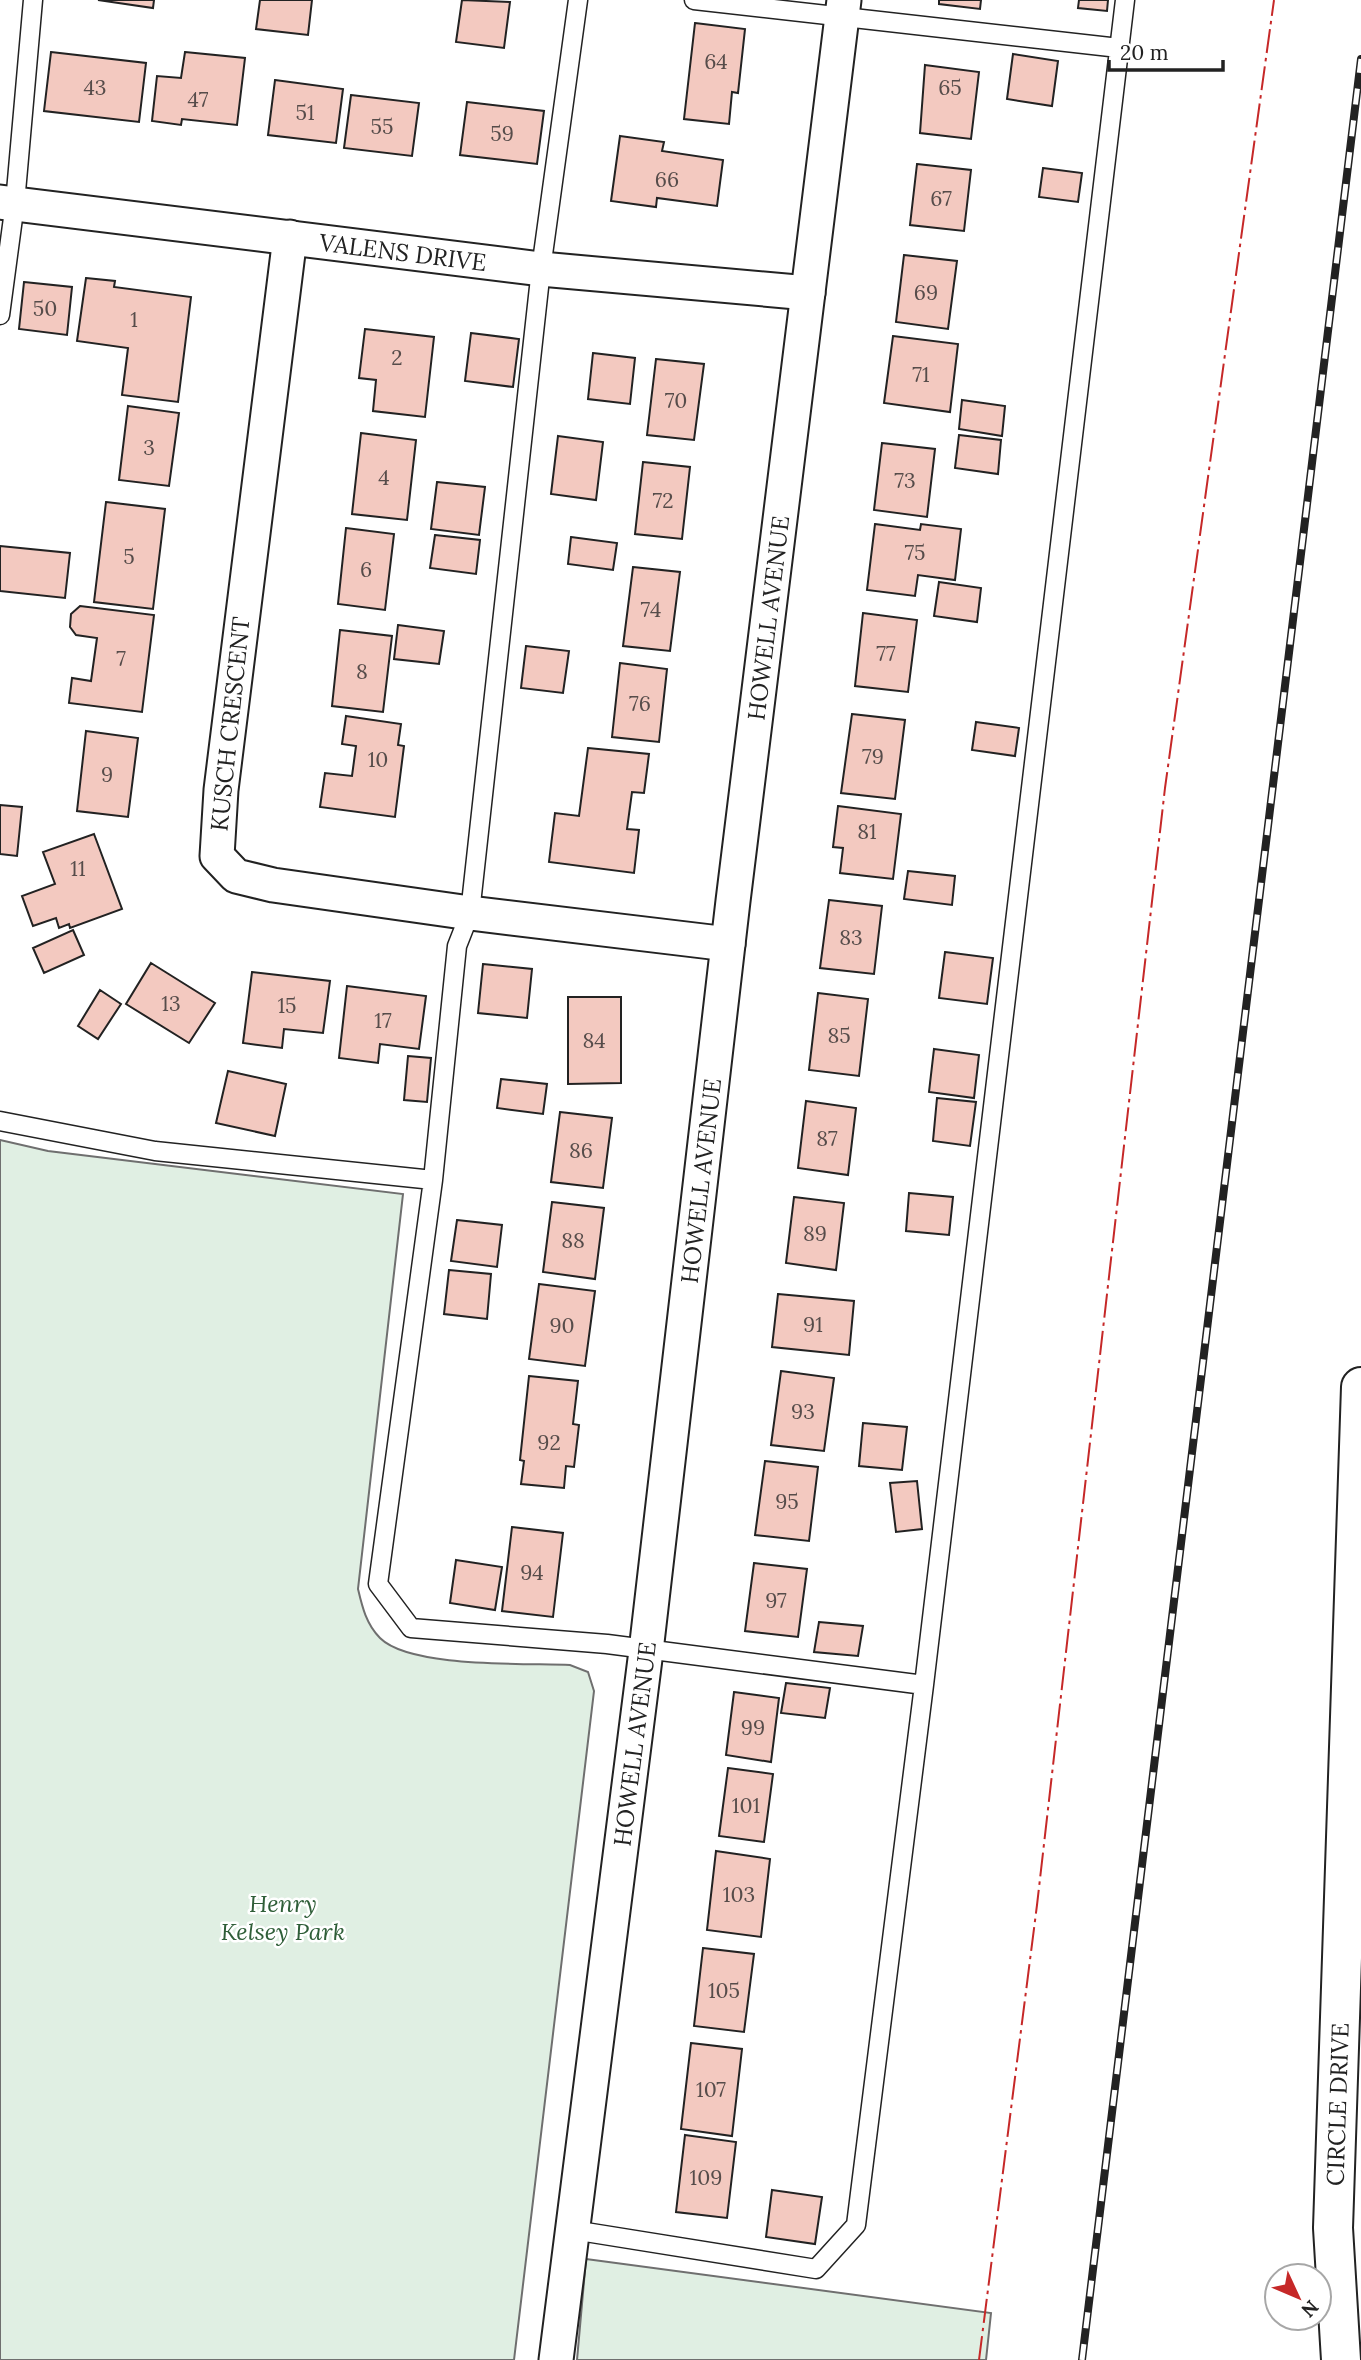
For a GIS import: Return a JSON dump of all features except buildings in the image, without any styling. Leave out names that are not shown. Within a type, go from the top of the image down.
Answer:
[{"type":"highway","name":"CIRCLE DRIVE","points":[[1341,2360],[1333,2228],[1361,1387]]},
{"type":"street","name":"HOWELL AVENUE","points":[[556,2360],[646,1651],[728,944],[843,8]]},
{"type":"street","name":"VALENS DRIVE","points":[[8,203],[541,270],[808,293]]},
{"type":"street","name":"KUSCH CRESCENT","points":[[290,237],[218,812],[217,856],[236,876],[273,886],[728,944]]},
{"type":"lane","points":[[0,315],[8,203],[33,0]]},
{"type":"lane","points":[[578,0],[541,270],[470,913],[457,946],[433,1180],[377,1584],[411,1628],[607,1644],[924,1685]]},
{"type":"lane","points":[[694,0],[843,8],[1119,48]]},
{"type":"lane","points":[[573,2230],[816,2269],[856,2225],[924,1685],[1125,0]]},
{"type":"lane","points":[[0,1121],[155,1152],[433,1180]]},
{"type":"green space","name":"Henry Kelsey Park","points":[[0,1140],[48,1151],[403,1194],[358,1589],[365,1615],[380,1638],[395,1648],[416,1655],[469,1662],[570,1665],[588,1672],[594,1691],[514,2360],[0,2360]]},
{"type":"green space","points":[[586,2259],[991,2313],[986,2360],[577,2360]]},
{"type":"railway","points":[[1082,2360],[1361,59]]},
{"type":"power","points":[[979,2360],[1037,1905],[1165,788],[1274,0]]}]
